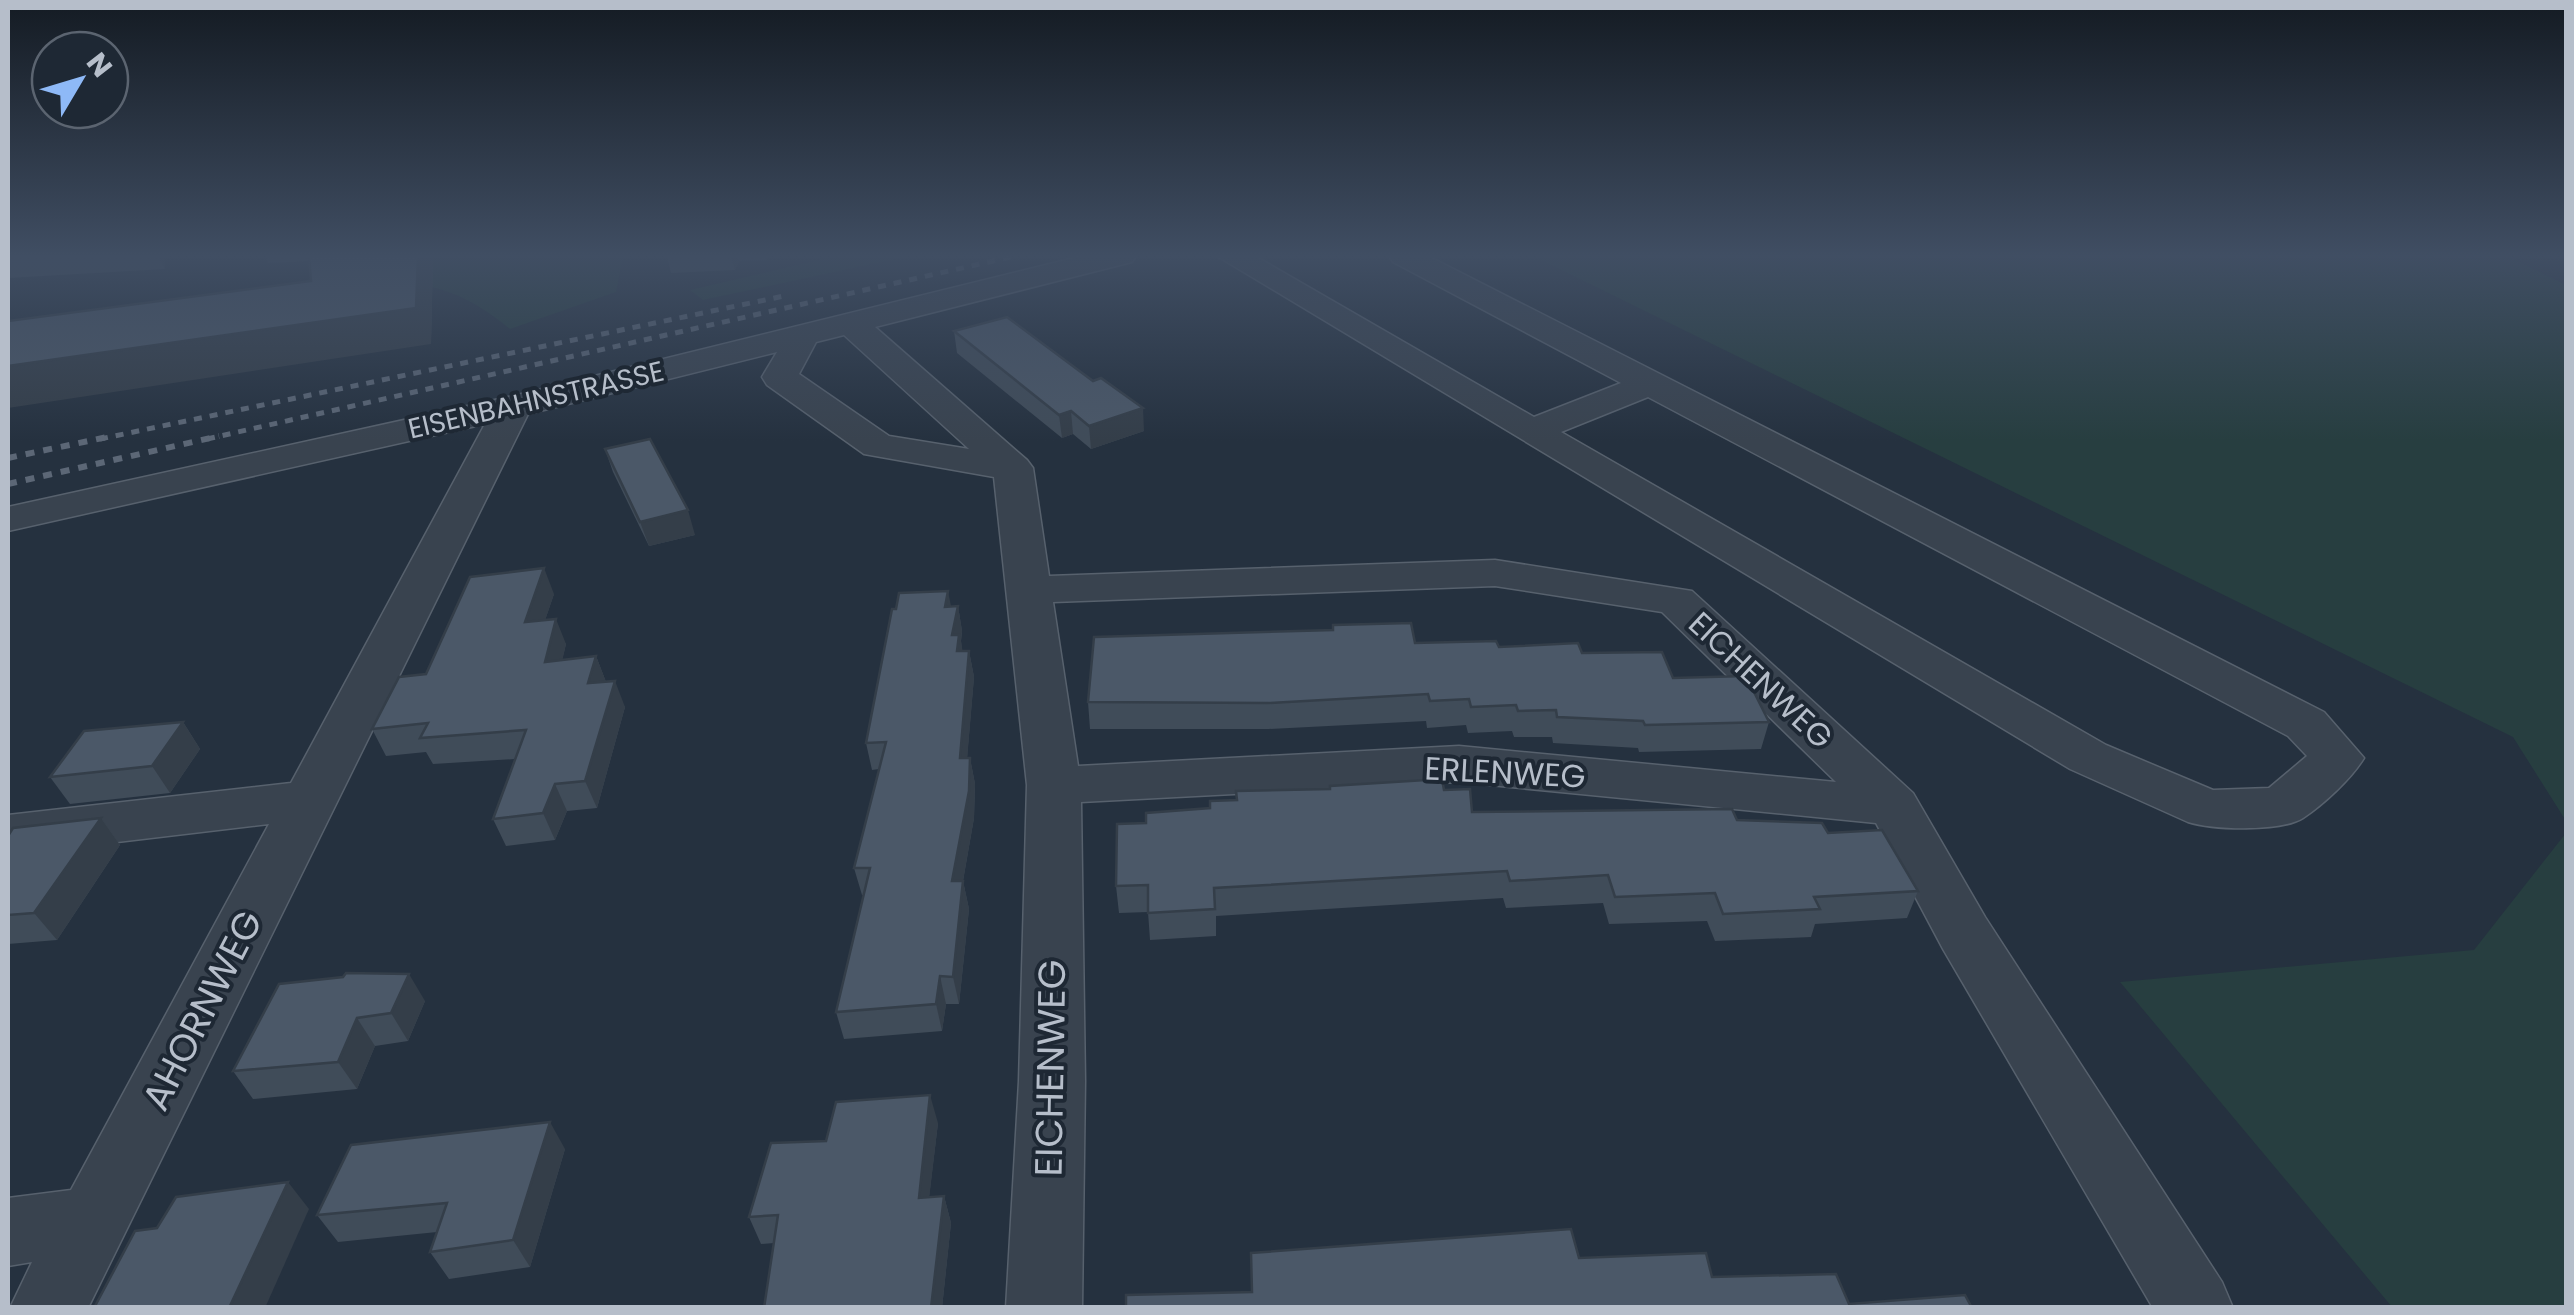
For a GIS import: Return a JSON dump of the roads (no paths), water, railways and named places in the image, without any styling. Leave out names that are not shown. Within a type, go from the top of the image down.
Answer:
[{"type":"street","name":"EISENBAHNSTRASSE","points":[[8,520],[514,407],[874,317]]},
{"type":"street","points":[[1336,317],[2088,757],[2207,810],[2282,806],[2338,758],[2306,724],[1522,317]]},
{"type":"street","points":[[827,329],[1013,468],[878,446],[780,377],[827,329]]},
{"type":"street","points":[[1530,431],[1650,384]]},
{"type":"street","name":"AHORNWEG","points":[[48,1308],[514,407]]},
{"type":"street","name":"EICHENWEG","points":[[1013,468],[1054,785],[1052,1081],[1044,1308]]},
{"type":"street","name":"EICHENWEG","points":[[1026,590],[1496,573],[1676,601],[1894,806],[1964,933],[2195,1308]]},
{"type":"street","name":"ERLENWEG","points":[[1054,785],[1458,764],[1894,806]]},
{"type":"street","points":[[8,835],[310,800]]},
{"type":"street","points":[[8,1232],[93,1220]]},
{"type":"railway","points":[[100,439],[682,317]]},
{"type":"railway","points":[[207,439],[744,317]]},
{"type":"railway","points":[[8,458],[112,436]]},
{"type":"railway","points":[[8,484],[219,436]]}]
